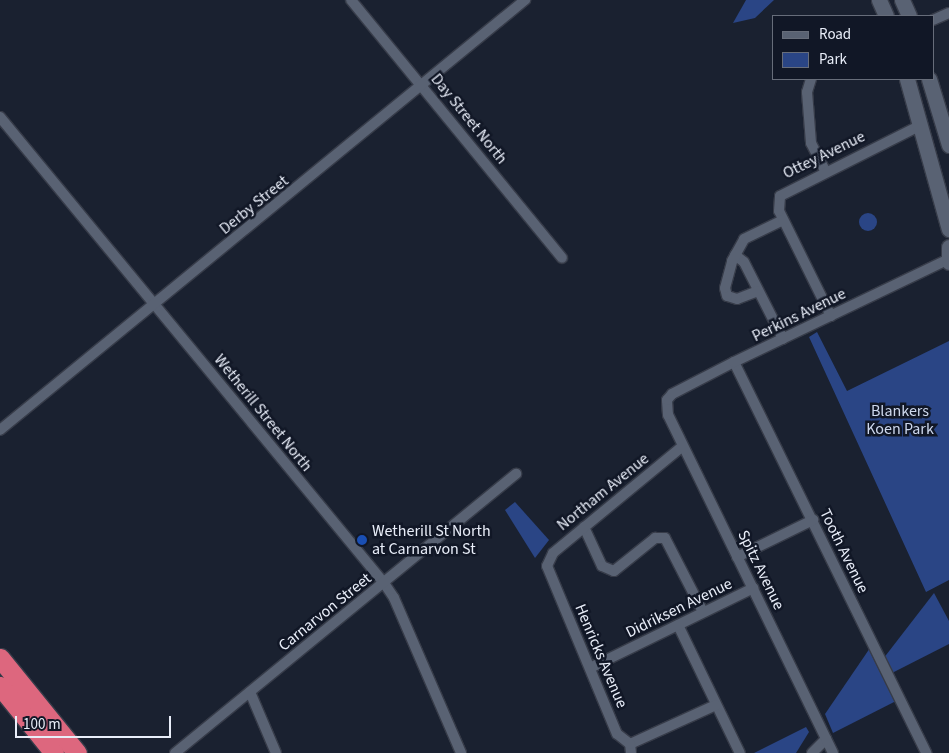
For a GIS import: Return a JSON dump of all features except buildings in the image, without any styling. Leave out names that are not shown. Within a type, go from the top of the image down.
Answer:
[{"type":"highway","points":[[0,658],[77,753]]},
{"type":"highway","points":[[0,686],[54,753]]},
{"type":"street","name":"Day Street North","points":[[351,0],[562,258]]},
{"type":"street","name":"Derby Street","points":[[0,430],[155,306],[524,0]]},
{"type":"street","points":[[879,0],[886,15]]},
{"type":"street","points":[[902,0],[909,15]]},
{"type":"street","points":[[934,20],[949,12]]},
{"type":"street","points":[[811,80],[807,92],[811,143],[825,171]]},
{"type":"street","points":[[907,80],[949,229]]},
{"type":"street","points":[[929,80],[949,145]]},
{"type":"street","name":"Wetherill Street North","points":[[0,117],[384,583],[394,598],[461,753]]},
{"type":"street","name":"Ottey Avenue","points":[[831,316],[783,220],[778,208],[780,196],[825,171],[921,125]]},
{"type":"street","points":[[758,291],[737,299],[727,296],[726,288],[735,255],[744,239],[783,220]]},
{"type":"street","points":[[735,255],[744,262],[783,339]]},
{"type":"street","name":"Perkins Avenue","points":[[667,400],[672,394],[734,362],[831,316],[949,256]]},
{"type":"street","name":"Tooth Avenue","points":[[734,362],[926,753]]},
{"type":"street","name":"Spitz Avenue","points":[[667,400],[668,416],[833,753]]},
{"type":"street","name":"Northam Avenue","points":[[547,566],[553,553],[683,446]]},
{"type":"street","name":"Carnarvon Street","points":[[175,753],[516,474]]},
{"type":"street","points":[[737,557],[812,520]]},
{"type":"street","points":[[584,527],[600,563],[614,572],[655,538],[666,538],[703,612]]},
{"type":"street","name":"Henricks Avenue","points":[[547,566],[617,734],[631,749]]},
{"type":"street","name":"Didriksen Avenue","points":[[590,668],[753,588]]},
{"type":"street","points":[[678,625],[740,753]]},
{"type":"street","points":[[250,692],[276,753]]},
{"type":"street","points":[[631,749],[716,705]]},
{"type":"street","points":[[812,753],[826,739]]},
{"type":"green space","points":[[746,0],[774,0],[755,18],[733,23]]},
{"type":"green space","points":[[868,213],[874,216],[877,222],[874,228],[868,231],[862,228],[859,222],[862,216]]},
{"type":"green space","name":"Blankers Koen Park","points":[[817,332],[847,391],[949,341],[949,580],[926,592],[809,337]]},
{"type":"green space","points":[[515,502],[549,540],[535,558],[505,510]]},
{"type":"green space","points":[[934,593],[949,621],[949,644],[892,673],[883,659]]},
{"type":"green space","points":[[870,648],[898,700],[833,733],[825,714]]},
{"type":"green space","points":[[806,727],[809,732],[796,753],[754,753]]},
{"type":"place","name":"Wetherill St North at Carnarvon St","points":[[362,540]]}]
